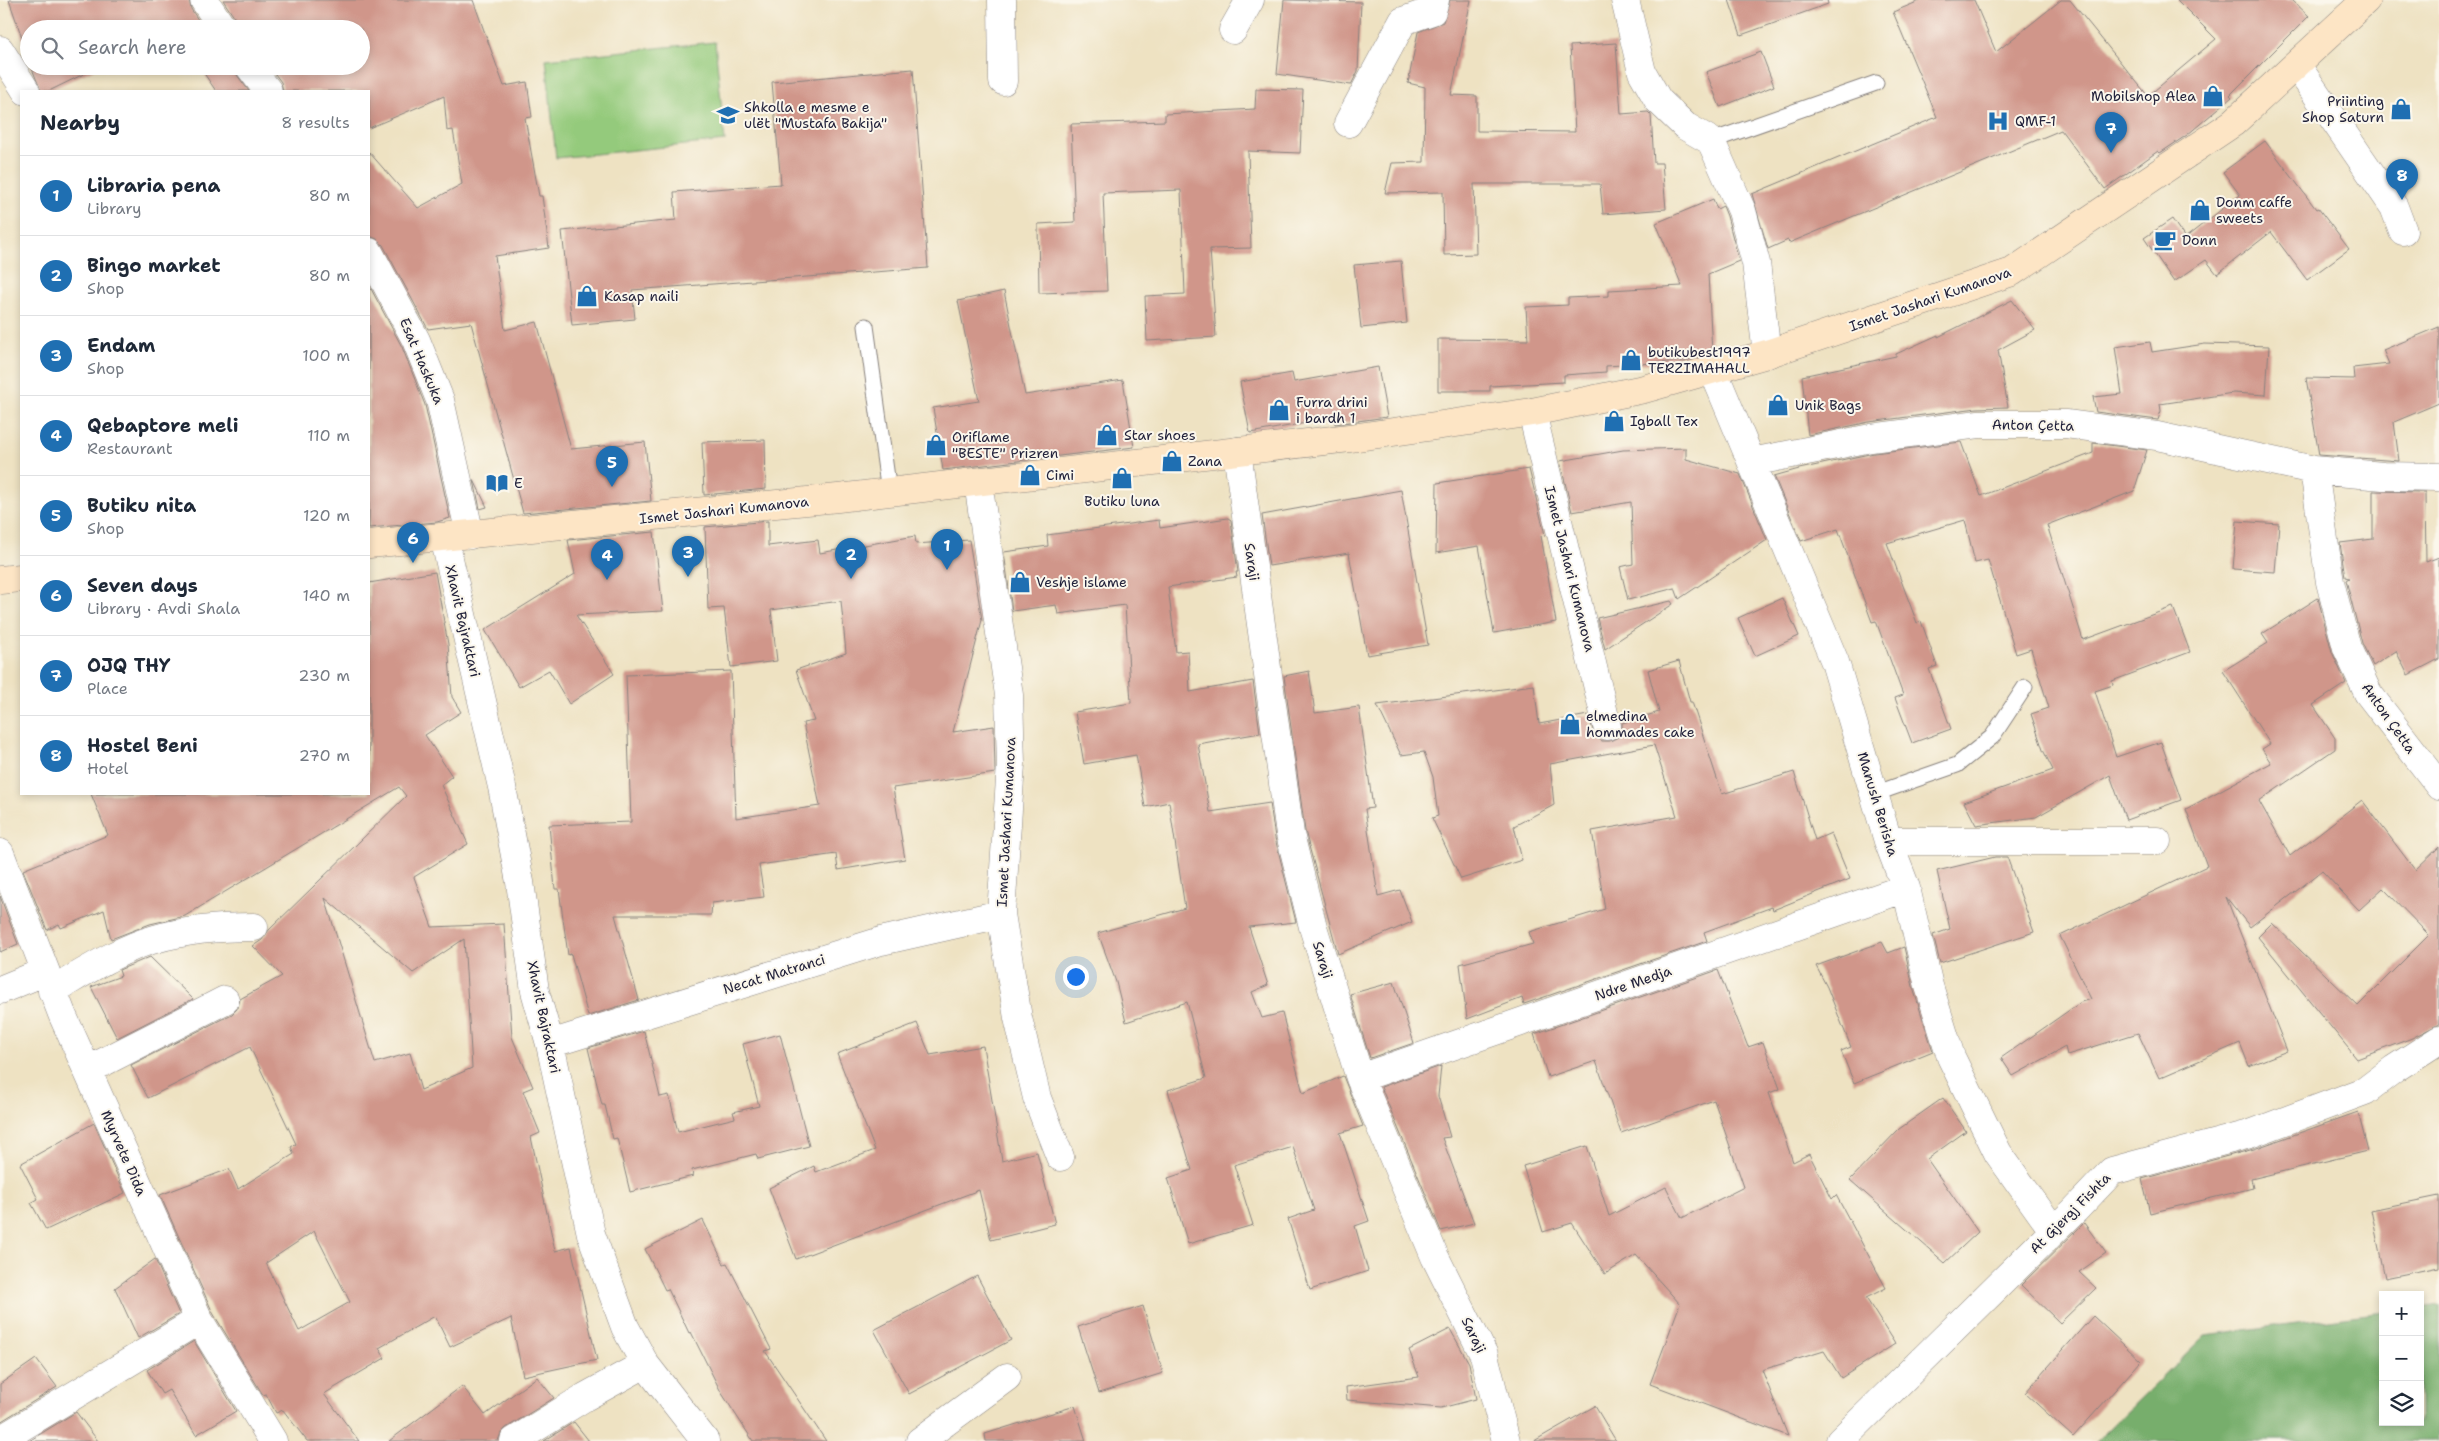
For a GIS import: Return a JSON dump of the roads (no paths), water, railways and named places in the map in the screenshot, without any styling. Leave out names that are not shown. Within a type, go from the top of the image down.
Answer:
[{"type":"street","points":[[204,0],[217,20]]},
{"type":"street","points":[[1002,0],[1003,80]]},
{"type":"street","points":[[1234,30],[1250,0]]},
{"type":"street","points":[[1348,123],[1403,21],[1432,11],[1435,0]]},
{"type":"street","points":[[1625,0],[1642,72],[1658,100],[1685,126],[1711,141],[1742,211],[1756,264],[1767,354]]},
{"type":"street","name":"Ismet Jashari Kumanova","points":[[370,544],[889,492],[1237,452],[1532,412],[1644,389],[1767,354],[2012,272],[2233,123],[2297,66],[2366,0]]},
{"type":"street","points":[[0,50],[25,90]]},
{"type":"street","points":[[2297,66],[2394,207],[2403,231]]},
{"type":"street","points":[[256,75],[267,90]]},
{"type":"street","name":"Esat Haskuka","points":[[370,254],[416,340],[440,400],[457,536]]},
{"type":"street","name":"Manush Berisha","points":[[1712,370],[1835,662],[1888,841],[1906,888],[1929,986],[1951,1057],[1998,1153],[2053,1230]]},
{"type":"street","name":"Ismet Jashari Kumanova","points":[[1532,412],[1607,726]]},
{"type":"street","name":"Anton Çetta","points":[[1752,462],[1871,438],[1979,424],[2066,424],[2156,436],[2314,470],[2383,476],[2439,477]]},
{"type":"street","name":"Saraji","points":[[1237,452],[1290,834],[1313,927],[1360,1078],[1435,1257],[1484,1356],[1506,1441]]},
{"type":"street","name":"Anton Çetta","points":[[2314,470],[2330,582],[2347,648],[2368,693],[2439,785]]},
{"type":"street","name":"Ismet Jashari Kumanova","points":[[978,482],[1009,695],[1012,764],[1001,914],[1018,1018],[1037,1098],[1060,1157]]},
{"type":"street","name":"Xhavit Bajraktari","points":[[457,536],[520,882],[535,991],[550,1044],[591,1234],[625,1327],[646,1364],[705,1441]]},
{"type":"street","points":[[0,580],[20,578]]},
{"type":"street","points":[[1888,841],[2158,841]]},
{"type":"street","name":"Myrvete Dida","points":[[0,852],[48,981],[199,1320],[272,1441]]},
{"type":"street","name":"Ndre Medja","points":[[1360,1078],[1906,888]]},
{"type":"street","name":"Necat Matranci","points":[[550,1044],[881,941],[1001,914]]},
{"type":"street","points":[[0,990],[87,971],[155,939],[223,927],[254,927]]},
{"type":"street","points":[[88,1070],[225,1000]]},
{"type":"street","name":"At Gjergj Fishta","points":[[1840,1441],[2112,1171],[2250,1134],[2364,1091],[2439,1040]]},
{"type":"street","points":[[0,1440],[199,1320]]},
{"type":"street","points":[[514,1441],[585,1397],[646,1364]]},
{"type":"street","points":[[920,1441],[1007,1378]]},
{"type":"lane","points":[[1711,141],[1876,83]]},
{"type":"lane","points":[[866,326],[889,492]]},
{"type":"lane","points":[[1874,794],[1957,765],[1992,737],[2025,687]]},
{"type":"place","name":"Mobilshop Alea","points":[[2213,96]]},
{"type":"place","name":"Priinting Shop Saturn","points":[[2401,109]]},
{"type":"place","name":"Shkolla e mesme e ulët \"Mustafa Bakija\"","points":[[728,115]]},
{"type":"place","name":"QMF-1","points":[[1998,121]]},
{"type":"place","name":"OJQ THY","points":[[2111,153]]},
{"type":"place","name":"Hostel Beni","points":[[2402,200]]},
{"type":"place","name":"Donm caffe sweets","points":[[2200,210]]},
{"type":"place","name":"Donn","points":[[2165,240]]},
{"type":"place","name":"Kasap naili","points":[[587,296]]},
{"type":"place","name":"butikubest1997 TERZIMAHALL","points":[[1631,360]]},
{"type":"place","name":"Unik Bags","points":[[1778,405]]},
{"type":"place","name":"Furra drini i bardh 1","points":[[1279,410]]},
{"type":"place","name":"Igball Tex","points":[[1614,421]]},
{"type":"place","name":"Star shoes","points":[[1107,435]]},
{"type":"place","name":"Oriflame \"BESTE\" Prizren","points":[[936,445]]},
{"type":"place","name":"Zana","points":[[1172,461]]},
{"type":"place","name":"Cimi","points":[[1030,475]]},
{"type":"place","name":"Butiku luna","points":[[1122,478]]},
{"type":"place","name":"E","points":[[497,483]]},
{"type":"place","name":"Butiku nita","points":[[612,487]]},
{"type":"place","name":"Seven days","points":[[413,563]]},
{"type":"place","name":"Libraria pena","points":[[947,570]]},
{"type":"place","name":"Endam","points":[[688,577]]},
{"type":"place","name":"Bingo market","points":[[851,579]]},
{"type":"place","name":"Qebaptore meli","points":[[607,580]]},
{"type":"place","name":"Veshje islame","points":[[1020,582]]},
{"type":"place","name":"elmedina hommades cake","points":[[1570,724]]}]
